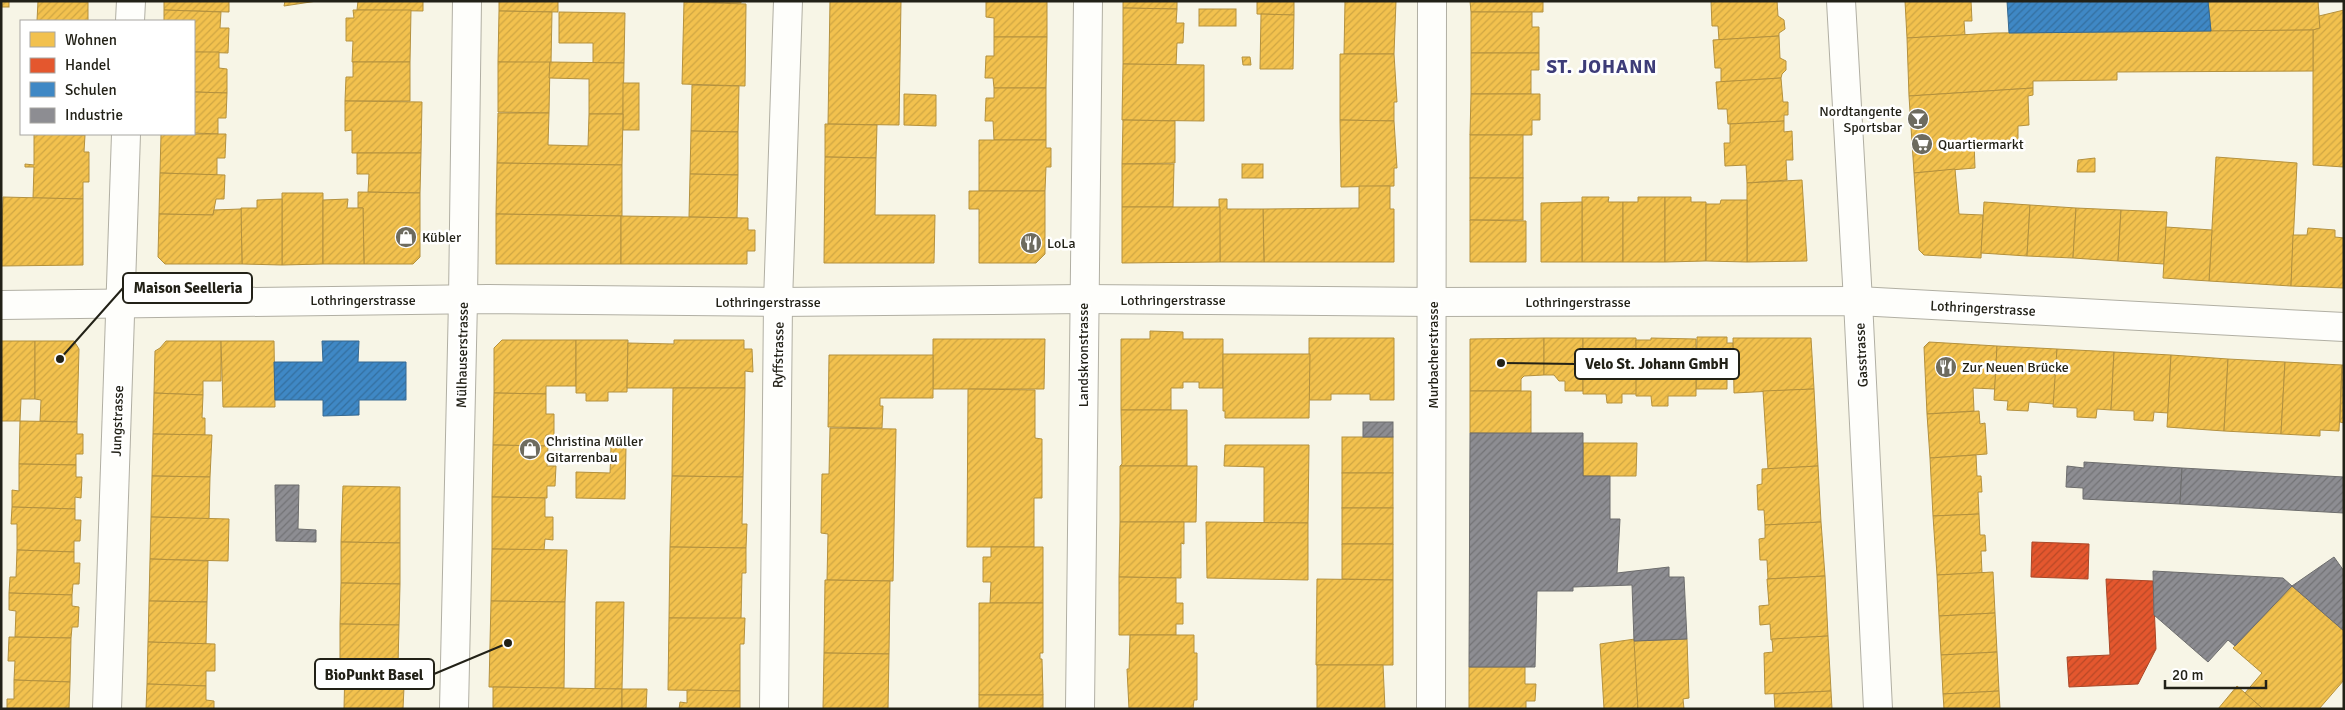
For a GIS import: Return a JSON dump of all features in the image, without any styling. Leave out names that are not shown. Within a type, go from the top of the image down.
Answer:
[{"type":"street","points":[[130,20],[131,1]]},
{"type":"street","name":"Mülhauserstrasse","points":[[454,709],[464,300],[467,1]]},
{"type":"street","name":"Ryffstrasse","points":[[774,709],[778,302],[788,1]]},
{"type":"street","name":"Landskronstrasse","points":[[1080,709],[1083,300],[1088,1]]},
{"type":"street","name":"Murbacherstrasse","points":[[1431,709],[1432,1]]},
{"type":"street","name":"Gasstrasse","points":[[1841,1],[1878,709]]},
{"type":"street","name":"Jungstrasse","points":[[107,709],[126,135]]},
{"type":"street","name":"Lothringerstrasse","points":[[1,305],[121,302],[464,300],[778,302],[1083,300],[1433,302],[1858,301],[2344,327]]},
{"type":"building: Wohnen","points":[[1,1],[9,1],[9,7],[1,7]]},
{"type":"building: Wohnen","points":[[38,1],[88,2],[88,20],[37,20]]},
{"type":"building: Wohnen","points":[[164,1],[229,1],[229,12],[164,10]]},
{"type":"building: Wohnen","points":[[285,1],[317,1],[284,6]]},
{"type":"building: Wohnen","points":[[358,1],[423,1],[423,11],[357,10]]},
{"type":"building: Wohnen","points":[[499,1],[558,1],[558,12],[499,11]]},
{"type":"building: Wohnen","points":[[741,1],[741,3],[684,2]]},
{"type":"building: Wohnen","points":[[830,1],[901,1],[899,125],[828,124]]},
{"type":"building: Wohnen","points":[[986,1],[1047,1],[1047,37],[994,37],[994,18],[986,17]]},
{"type":"building: Wohnen","points":[[1123,1],[1177,1],[1177,9],[1123,8]]},
{"type":"building: Wohnen","points":[[1257,1],[1294,1],[1294,15],[1257,14]]},
{"type":"building: Wohnen","points":[[1345,1],[1396,1],[1394,54],[1344,54]]},
{"type":"building: Wohnen","points":[[1470,1],[1543,1],[1543,12],[1471,12]]},
{"type":"building: Wohnen","points":[[1711,1],[1777,1],[1778,16],[1784,20],[1785,29],[1779,33],[1779,36],[1719,40],[1718,26],[1712,26]]},
{"type":"building: Wohnen","points":[[1905,1],[1971,1],[1972,21],[1964,21],[1965,35],[1907,38]]},
{"type":"building: Wohnen","points":[[2208,1],[2318,1],[2320,28],[2313,30],[2211,31]]},
{"type":"building: Wohnen","points":[[684,2],[746,4],[745,86],[682,84]]},
{"type":"building: Wohnen","points":[[1123,8],[1177,9],[1176,23],[1184,23],[1183,43],[1177,43],[1176,65],[1123,64]]},
{"type":"building: Wohnen","points":[[1199,9],[1236,9],[1236,26],[1199,26]]},
{"type":"building: Wohnen","points":[[164,10],[221,12],[220,28],[229,28],[228,53],[195,52],[195,20],[164,20]]},
{"type":"building: Wohnen","points":[[353,10],[411,10],[410,62],[352,62],[353,41],[346,41],[346,18],[354,18]]},
{"type":"building: Wohnen","points":[[2344,10],[2344,167],[2313,165],[2313,30],[2320,28],[2319,16]]},
{"type":"building: Wohnen","points":[[499,11],[552,12],[551,63],[498,62]]},
{"type":"building: Wohnen","points":[[559,12],[625,13],[624,63],[593,63],[593,43],[559,43]]},
{"type":"building: Wohnen","points":[[1471,12],[1532,12],[1532,27],[1539,27],[1539,53],[1471,53]]},
{"type":"building: Wohnen","points":[[1261,14],[1294,15],[1293,69],[1260,69]]},
{"type":"building: Wohnen","points":[[2313,30],[2313,71],[2117,72],[2117,80],[2033,81],[2033,88],[1909,96],[1907,38],[1994,33]]},
{"type":"building: Wohnen","points":[[1779,36],[1780,58],[1786,61],[1786,70],[1781,78],[1721,82],[1721,68],[1715,68],[1713,40]]},
{"type":"building: Wohnen","points":[[994,37],[1047,37],[1046,88],[994,88],[993,78],[985,78],[986,56],[994,56]]},
{"type":"building: Wohnen","points":[[195,52],[219,52],[219,68],[227,69],[227,93],[195,92]]},
{"type":"building: Wohnen","points":[[1471,53],[1539,53],[1539,70],[1531,70],[1531,94],[1471,94]]},
{"type":"building: Wohnen","points":[[1340,54],[1394,54],[1397,102],[1394,102],[1394,121],[1340,120]]},
{"type":"building: Wohnen","points":[[1242,57],[1250,57],[1251,65],[1243,65]]},
{"type":"building: Wohnen","points":[[353,62],[410,62],[410,101],[345,101],[346,77],[353,77]]},
{"type":"building: Wohnen","points":[[498,62],[550,62],[549,113],[498,112]]},
{"type":"building: Wohnen","points":[[550,62],[624,63],[623,114],[589,114],[589,79],[549,78]]},
{"type":"building: Wohnen","points":[[1123,64],[1204,65],[1204,121],[1122,120]]},
{"type":"building: Wohnen","points":[[1781,78],[1783,102],[1788,102],[1788,115],[1784,115],[1784,121],[1728,124],[1727,109],[1718,109],[1716,82]]},
{"type":"building: Wohnen","points":[[623,83],[639,83],[639,130],[623,130]]},
{"type":"building: Wohnen","points":[[692,85],[739,86],[738,132],[691,131]]},
{"type":"building: Wohnen","points":[[994,88],[1046,88],[1046,140],[994,140],[993,121],[985,121],[986,98],[994,98]]},
{"type":"building: Wohnen","points":[[2033,88],[2033,95],[2028,96],[2029,125],[2018,126],[2018,140],[1974,142],[1975,168],[1914,173],[1909,96]]},
{"type":"building: Wohnen","points":[[195,92],[227,93],[226,118],[218,118],[218,134],[195,133]]},
{"type":"building: Wohnen","points":[[904,94],[936,95],[936,126],[904,125]]},
{"type":"building: Wohnen","points":[[1471,94],[1540,94],[1540,120],[1532,120],[1532,135],[1470,135]]},
{"type":"building: Wohnen","points":[[345,101],[422,102],[421,153],[352,153],[352,130],[345,131]]},
{"type":"building: Wohnen","points":[[498,113],[549,113],[548,145],[588,146],[589,114],[623,114],[622,165],[497,163]]},
{"type":"building: Wohnen","points":[[1123,120],[1175,121],[1175,163],[1122,164]]},
{"type":"building: Wohnen","points":[[1340,120],[1394,121],[1397,168],[1394,168],[1394,186],[1341,187]]},
{"type":"building: Wohnen","points":[[1784,121],[1784,132],[1792,131],[1793,160],[1786,160],[1787,180],[1747,183],[1746,165],[1725,166],[1724,143],[1730,143],[1730,124]]},
{"type":"building: Wohnen","points":[[825,124],[877,125],[876,158],[825,157]]},
{"type":"building: Wohnen","points":[[691,131],[738,132],[738,175],[690,174]]},
{"type":"building: Wohnen","points":[[226,134],[225,158],[217,158],[217,175],[160,173],[161,135]]},
{"type":"building: Wohnen","points":[[34,135],[85,135],[84,152],[89,152],[89,182],[83,182],[83,199],[33,198],[34,167],[25,167],[25,164],[34,165]]},
{"type":"building: Wohnen","points":[[1470,135],[1523,135],[1523,178],[1470,178]]},
{"type":"building: Wohnen","points":[[979,140],[1046,140],[1046,148],[1051,148],[1051,167],[1046,167],[1045,191],[979,191]]},
{"type":"building: Wohnen","points":[[357,153],[421,153],[420,193],[368,192],[369,174],[357,174]]},
{"type":"building: Wohnen","points":[[825,157],[876,158],[875,215],[935,215],[934,263],[824,263]]},
{"type":"building: Wohnen","points":[[2216,157],[2297,163],[2291,286],[2209,281]]},
{"type":"building: Wohnen","points":[[2095,158],[2095,172],[2077,172],[2078,160]]},
{"type":"building: Wohnen","points":[[497,163],[622,165],[622,216],[496,214]]},
{"type":"building: Wohnen","points":[[1122,164],[1174,164],[1173,207],[1122,207]]},
{"type":"building: Wohnen","points":[[1242,164],[1263,164],[1263,178],[1242,178]]},
{"type":"building: Wohnen","points":[[1955,169],[1959,214],[1983,215],[1981,258],[1924,255],[1919,250],[1914,173]]},
{"type":"building: Wohnen","points":[[160,173],[225,175],[224,199],[216,199],[213,215],[159,214]]},
{"type":"building: Wohnen","points":[[690,174],[738,175],[737,218],[689,217]]},
{"type":"building: Wohnen","points":[[1470,178],[1523,178],[1523,220],[1470,220]]},
{"type":"building: Wohnen","points":[[1802,180],[1807,261],[1747,262],[1747,183]]},
{"type":"building: Wohnen","points":[[1359,186],[1390,186],[1390,209],[1394,209],[1394,262],[1264,262],[1263,209],[1359,208]]},
{"type":"building: Wohnen","points":[[969,191],[1045,191],[1045,254],[1036,263],[979,263],[979,209],[969,209]]},
{"type":"building: Wohnen","points":[[358,192],[420,193],[420,257],[413,264],[364,264],[363,208],[358,208]]},
{"type":"building: Wohnen","points":[[282,193],[323,193],[323,264],[282,265]]},
{"type":"building: Wohnen","points":[[3,197],[83,199],[83,265],[1,266]]},
{"type":"building: Wohnen","points":[[1582,197],[1609,197],[1608,202],[1623,202],[1623,262],[1582,262]]},
{"type":"building: Wohnen","points":[[1638,197],[1665,197],[1665,262],[1623,262],[1623,202],[1638,202]]},
{"type":"building: Wohnen","points":[[1665,197],[1691,197],[1691,202],[1706,202],[1706,261],[1665,262]]},
{"type":"building: Wohnen","points":[[282,199],[282,265],[242,264],[241,208],[257,208],[257,200]]},
{"type":"building: Wohnen","points":[[348,199],[347,208],[363,208],[364,264],[323,264],[323,200]]},
{"type":"building: Wohnen","points":[[1219,199],[1227,199],[1227,209],[1263,209],[1264,262],[1220,262]]},
{"type":"building: Wohnen","points":[[1721,200],[1747,200],[1747,262],[1706,261],[1706,204],[1720,204]]},
{"type":"building: Wohnen","points":[[1582,202],[1582,262],[1541,262],[1541,203]]},
{"type":"building: Wohnen","points":[[1984,202],[2030,205],[2027,256],[1981,253]]},
{"type":"building: Wohnen","points":[[2030,205],[2076,208],[2073,258],[2027,256]]},
{"type":"building: Wohnen","points":[[1122,207],[1220,207],[1220,262],[1122,263]]},
{"type":"building: Wohnen","points":[[2076,208],[2121,210],[2118,261],[2073,258]]},
{"type":"building: Wohnen","points":[[241,209],[242,264],[165,264],[158,257],[159,214],[213,215],[214,210]]},
{"type":"building: Wohnen","points":[[2121,210],[2167,212],[2164,264],[2118,261]]},
{"type":"building: Wohnen","points":[[496,214],[621,216],[621,264],[496,264]]},
{"type":"building: Wohnen","points":[[621,216],[748,218],[748,230],[755,230],[755,251],[747,251],[747,264],[621,264]]},
{"type":"building: Wohnen","points":[[1470,220],[1526,221],[1526,262],[1470,262]]},
{"type":"building: Wohnen","points":[[2166,227],[2212,230],[2209,281],[2163,278]]},
{"type":"building: Wohnen","points":[[2308,228],[2335,230],[2335,237],[2344,238],[2344,288],[2291,286],[2293,235],[2307,235]]},
{"type":"building: Wohnen","points":[[1150,331],[1183,332],[1183,339],[1223,339],[1223,388],[1199,388],[1199,382],[1183,382],[1183,388],[1171,388],[1171,410],[1121,410],[1121,339],[1150,339]]},
{"type":"building: Wohnen","points":[[1697,337],[1727,337],[1727,343],[1733,343],[1734,375],[1727,375],[1727,389],[1696,389]]},
{"type":"building: Wohnen","points":[[1309,338],[1394,338],[1394,400],[1370,400],[1370,394],[1331,394],[1331,400],[1309,400]]},
{"type":"building: Wohnen","points":[[1544,338],[1544,375],[1524,376],[1521,379],[1521,391],[1470,391],[1470,339]]},
{"type":"building: Wohnen","points":[[1544,338],[1583,338],[1583,391],[1565,391],[1565,381],[1559,381],[1554,375],[1544,375]]},
{"type":"building: Wohnen","points":[[1583,338],[1636,338],[1637,394],[1622,394],[1622,403],[1607,403],[1606,394],[1583,394]]},
{"type":"building: Wohnen","points":[[1651,338],[1696,339],[1696,396],[1668,396],[1668,406],[1652,406],[1651,396],[1636,396],[1636,340],[1651,340]]},
{"type":"building: Wohnen","points":[[1733,338],[1811,338],[1814,389],[1734,393]]},
{"type":"building: Wohnen","points":[[933,339],[1045,339],[1044,389],[933,389]]},
{"type":"building: Wohnen","points":[[502,340],[576,340],[576,386],[546,386],[546,394],[494,393],[494,348]]},
{"type":"building: Wohnen","points":[[576,340],[628,340],[627,392],[608,392],[608,401],[586,401],[586,393],[576,393]]},
{"type":"building: Wohnen","points":[[674,340],[744,340],[744,349],[752,349],[753,372],[745,371],[745,388],[627,388],[628,343],[674,344]]},
{"type":"building: Wohnen","points":[[1,341],[35,341],[35,399],[21,399],[20,421],[1,421]]},
{"type":"building: Wohnen","points":[[35,341],[74,341],[79,349],[77,422],[40,421],[41,400],[35,399]]},
{"type":"building: Wohnen","points":[[166,341],[221,341],[221,381],[203,381],[203,395],[154,393],[155,351]]},
{"type":"building: Wohnen","points":[[221,341],[274,341],[275,407],[223,407]]},
{"type":"building: Wohnen","points":[[1929,342],[1997,346],[1995,389],[1973,388],[1974,411],[1927,414],[1924,347]]},
{"type":"building: Wohnen","points":[[1997,346],[2057,349],[2054,404],[2029,402],[2028,411],[2007,410],[2008,401],[1994,400]]},
{"type":"building: Wohnen","points":[[2057,349],[2114,352],[2111,410],[2097,409],[2096,418],[2077,417],[2077,408],[2053,407]]},
{"type":"building: Wohnen","points":[[2114,352],[2171,355],[2168,413],[2154,412],[2153,421],[2134,420],[2134,411],[2111,410]]},
{"type":"building: Wohnen","points":[[1223,354],[1310,354],[1309,418],[1225,418],[1225,411],[1223,411]]},
{"type":"building: Wohnen","points":[[829,355],[933,355],[933,398],[880,398],[880,406],[883,406],[882,428],[828,427]]},
{"type":"building: Wohnen","points":[[2171,355],[2228,359],[2224,431],[2167,427]]},
{"type":"building: Wohnen","points":[[2228,359],[2285,362],[2281,434],[2224,431]]},
{"type":"building: Wohnen","points":[[2285,362],[2342,365],[2339,431],[2320,430],[2320,436],[2281,434]]},
{"type":"building: Wohnen","points":[[2342,365],[2344,365],[2344,423],[2340,422]]},
{"type":"building: Wohnen","points":[[673,388],[745,388],[743,477],[672,476]]},
{"type":"building: Wohnen","points":[[968,389],[1035,390],[1035,438],[1042,439],[1042,498],[1034,498],[1034,547],[967,547]]},
{"type":"building: Wohnen","points":[[1814,389],[1818,466],[1768,469],[1763,391]]},
{"type":"building: Wohnen","points":[[1470,391],[1531,391],[1531,434],[1470,433]]},
{"type":"building: Wohnen","points":[[154,393],[203,395],[202,418],[205,418],[205,435],[153,434]]},
{"type":"building: Wohnen","points":[[494,393],[546,394],[546,414],[554,414],[554,436],[546,435],[545,446],[493,445]]},
{"type":"building: Wohnen","points":[[1121,410],[1187,410],[1187,466],[1120,466],[1122,464]]},
{"type":"building: Wohnen","points":[[1979,411],[1980,424],[1985,423],[1987,454],[1930,458],[1927,414]]},
{"type":"building: Wohnen","points":[[20,421],[77,422],[77,434],[83,434],[83,454],[76,454],[76,465],[19,464]]},
{"type":"building: Wohnen","points":[[830,428],[896,429],[893,581],[827,580],[828,534],[821,533],[822,474],[829,474]]},
{"type":"building: Wohnen","points":[[153,434],[212,435],[210,477],[152,476]]},
{"type":"building: Wohnen","points":[[1342,437],[1393,437],[1393,473],[1342,473]]},
{"type":"building: Wohnen","points":[[1583,443],[1637,443],[1636,476],[1583,476]]},
{"type":"building: Wohnen","points":[[493,445],[548,446],[547,466],[556,466],[555,486],[547,486],[547,498],[492,497]]},
{"type":"building: Wohnen","points":[[1225,445],[1309,445],[1308,523],[1264,523],[1264,467],[1224,466]]},
{"type":"building: Wohnen","points":[[611,447],[626,447],[625,499],[576,498],[576,472],[610,473]]},
{"type":"building: Wohnen","points":[[1976,455],[1977,476],[1981,476],[1982,492],[1978,492],[1979,514],[1933,516],[1930,458]]},
{"type":"building: Wohnen","points":[[19,464],[76,465],[76,477],[82,477],[81,498],[75,497],[75,509],[12,507],[12,490],[19,491]]},
{"type":"building: Wohnen","points":[[1120,466],[1197,466],[1196,522],[1120,522]]},
{"type":"building: Wohnen","points":[[1818,466],[1821,522],[1765,525],[1764,510],[1758,510],[1757,485],[1762,484],[1762,469]]},
{"type":"building: Wohnen","points":[[1342,473],[1393,473],[1393,508],[1342,508]]},
{"type":"building: Wohnen","points":[[152,476],[210,477],[209,519],[151,517]]},
{"type":"building: Wohnen","points":[[672,476],[743,477],[742,524],[747,524],[746,548],[670,547]]},
{"type":"building: Wohnen","points":[[343,486],[400,487],[400,543],[341,542]]},
{"type":"building: Wohnen","points":[[492,497],[545,498],[545,517],[553,517],[553,540],[545,539],[544,550],[492,549]]},
{"type":"building: Wohnen","points":[[12,507],[75,509],[75,520],[81,520],[80,541],[74,541],[74,552],[17,550],[17,524],[11,524]]},
{"type":"building: Wohnen","points":[[1342,508],[1393,508],[1393,544],[1342,544]]},
{"type":"building: Wohnen","points":[[1979,514],[1980,535],[1985,535],[1986,551],[1981,551],[1982,573],[1937,575],[1933,516]]},
{"type":"building: Wohnen","points":[[151,517],[229,519],[228,561],[150,559]]},
{"type":"building: Wohnen","points":[[1120,522],[1184,522],[1184,544],[1181,543],[1181,578],[1119,577]]},
{"type":"building: Wohnen","points":[[1206,522],[1308,523],[1308,580],[1207,578]]},
{"type":"building: Wohnen","points":[[1821,522],[1825,576],[1768,579],[1767,560],[1760,560],[1759,539],[1765,538],[1765,525]]},
{"type":"building: Wohnen","points":[[341,542],[400,543],[400,584],[341,583]]},
{"type":"building: Wohnen","points":[[1342,544],[1393,544],[1393,580],[1342,579]]},
{"type":"building: Wohnen","points":[[670,547],[746,548],[746,573],[742,573],[741,619],[669,618]]},
{"type":"building: Wohnen","points":[[991,547],[1043,547],[1043,603],[990,603],[991,582],[983,582],[983,557],[991,557]]},
{"type":"building: Wohnen","points":[[492,549],[567,550],[565,602],[491,601]]},
{"type":"building: Wohnen","points":[[17,550],[74,552],[74,563],[80,563],[79,584],[73,584],[72,595],[9,593],[10,577],[16,577]]},
{"type":"building: Wohnen","points":[[150,559],[208,561],[207,602],[149,601]]},
{"type":"building: Wohnen","points":[[1993,572],[1995,613],[1939,616],[1937,575]]},
{"type":"building: Wohnen","points":[[1825,576],[1828,636],[1771,640],[1770,624],[1760,625],[1759,606],[1769,605],[1767,579]]},
{"type":"building: Wohnen","points":[[1119,577],[1176,578],[1176,603],[1183,603],[1183,624],[1176,624],[1176,635],[1119,635]]},
{"type":"building: Wohnen","points":[[1317,579],[1393,580],[1393,665],[1316,665]]},
{"type":"building: Wohnen","points":[[825,580],[890,581],[889,654],[824,653]]},
{"type":"building: Wohnen","points":[[341,583],[400,584],[399,625],[340,624]]},
{"type":"building: Wohnen","points":[[2292,586],[2344,631],[2344,680],[2319,709],[2263,709],[2245,693],[2262,673],[2233,648]]},
{"type":"building: Wohnen","points":[[9,593],[72,595],[72,606],[79,607],[78,627],[72,627],[71,638],[15,637],[16,611],[9,610]]},
{"type":"building: Wohnen","points":[[149,601],[207,602],[206,644],[148,642]]},
{"type":"building: Wohnen","points":[[491,601],[565,602],[564,688],[489,687]]},
{"type":"building: Wohnen","points":[[596,602],[624,602],[622,689],[595,689]]},
{"type":"building: Wohnen","points":[[979,603],[1043,603],[1043,653],[1040,653],[1040,659],[1042,659],[1043,695],[979,695]]},
{"type":"building: Wohnen","points":[[1995,613],[1997,652],[1941,655],[1939,616]]},
{"type":"building: Wohnen","points":[[669,618],[745,618],[744,644],[740,644],[740,691],[668,690]]},
{"type":"building: Wohnen","points":[[340,624],[399,625],[398,665],[340,665]]},
{"type":"building: Wohnen","points":[[1130,635],[1194,635],[1194,653],[1197,653],[1197,700],[1194,700],[1193,709],[1129,709],[1127,669],[1129,669]]},
{"type":"building: Wohnen","points":[[1828,636],[1831,691],[1765,694],[1764,653],[1773,652],[1772,639]]},
{"type":"building: Wohnen","points":[[9,637],[71,638],[70,682],[14,680],[15,661],[8,661]]},
{"type":"building: Wohnen","points":[[1635,639],[1638,709],[1604,709],[1600,644]]},
{"type":"building: Wohnen","points":[[1687,639],[1689,698],[1683,699],[1684,709],[1638,709],[1634,641]]},
{"type":"building: Wohnen","points":[[148,642],[215,644],[215,671],[206,671],[206,686],[147,684]]},
{"type":"building: Wohnen","points":[[1997,652],[1999,691],[1943,694],[1941,655]]},
{"type":"building: Wohnen","points":[[824,653],[889,654],[888,709],[823,709]]},
{"type":"building: Wohnen","points":[[345,665],[398,665],[398,683],[404,687],[403,709],[344,709]]},
{"type":"building: Wohnen","points":[[1317,665],[1383,665],[1385,709],[1317,709]]},
{"type":"building: Wohnen","points":[[1469,667],[1525,667],[1525,684],[1536,684],[1535,701],[1526,701],[1526,709],[1469,709]]},
{"type":"building: Wohnen","points":[[14,680],[70,682],[69,709],[7,709],[7,699],[14,699]]},
{"type":"building: Wohnen","points":[[147,684],[206,686],[206,700],[214,701],[214,709],[146,709]]},
{"type":"building: Wohnen","points":[[2237,686],[2245,693],[2263,709],[2218,709]]},
{"type":"building: Wohnen","points":[[493,687],[622,689],[622,709],[493,709]]},
{"type":"building: Wohnen","points":[[622,689],[647,689],[646,709],[622,709]]},
{"type":"building: Wohnen","points":[[687,690],[740,691],[740,709],[679,709],[680,702],[687,703]]},
{"type":"building: Wohnen","points":[[1831,691],[1832,709],[1775,709],[1774,694]]},
{"type":"building: Wohnen","points":[[1999,691],[2000,709],[1944,709],[1943,694]]},
{"type":"building: Wohnen","points":[[979,695],[1043,695],[1043,709],[979,709]]},
{"type":"building: Handel","points":[[2032,542],[2089,544],[2088,579],[2031,577]]},
{"type":"building: Handel","points":[[2106,579],[2153,581],[2156,649],[2138,684],[2069,687],[2067,657],[2110,655]]},
{"type":"building: Schulen","points":[[2007,1],[2208,1],[2211,31],[2009,33]]},
{"type":"building: Schulen","points":[[322,341],[359,341],[358,362],[406,362],[406,400],[359,400],[359,415],[323,416],[323,400],[275,400],[274,362],[323,362]]},
{"type":"building: Industrie","points":[[1363,422],[1393,422],[1393,437],[1363,437]]},
{"type":"building: Industrie","points":[[1470,433],[1583,433],[1583,476],[1610,476],[1610,519],[1620,519],[1617,573],[1669,567],[1669,577],[1684,577],[1687,639],[1634,641],[1632,585],[1573,587],[1573,591],[1537,591],[1535,667],[1469,667]]},
{"type":"building: Industrie","points":[[2084,462],[2182,468],[2180,504],[2083,499],[2083,488],[2066,487],[2067,466],[2084,468]]},
{"type":"building: Industrie","points":[[2182,468],[2344,477],[2344,513],[2180,504]]},
{"type":"building: Industrie","points":[[275,485],[299,485],[298,529],[316,530],[316,542],[276,541]]},
{"type":"building: Industrie","points":[[2334,557],[2344,571],[2344,631],[2292,586]]},
{"type":"building: Industrie","points":[[2153,571],[2283,578],[2292,586],[2235,646],[2228,640],[2208,662],[2154,615]]},
{"type":"place","name":"Nordtangente Sportsbar","points":[[1918,119]]},
{"type":"place","name":"Quartiermarkt","points":[[1922,144]]},
{"type":"place","name":"Kübler","points":[[406,237]]},
{"type":"place","name":"LoLa","points":[[1031,243]]},
{"type":"place","name":"Maison Seelleria","points":[[60,359]]},
{"type":"place","name":"Velo St. Johann GmbH","points":[[1501,363]]},
{"type":"place","name":"Zur Neuen Brücke","points":[[1946,367]]},
{"type":"place","name":"Christina Müller Gitarrenbau","points":[[530,449]]},
{"type":"place","name":"BioPunkt Basel","points":[[508,643]]},
{"type":"district","name":"ST. JOHANN","points":[[1602,66]]}]
